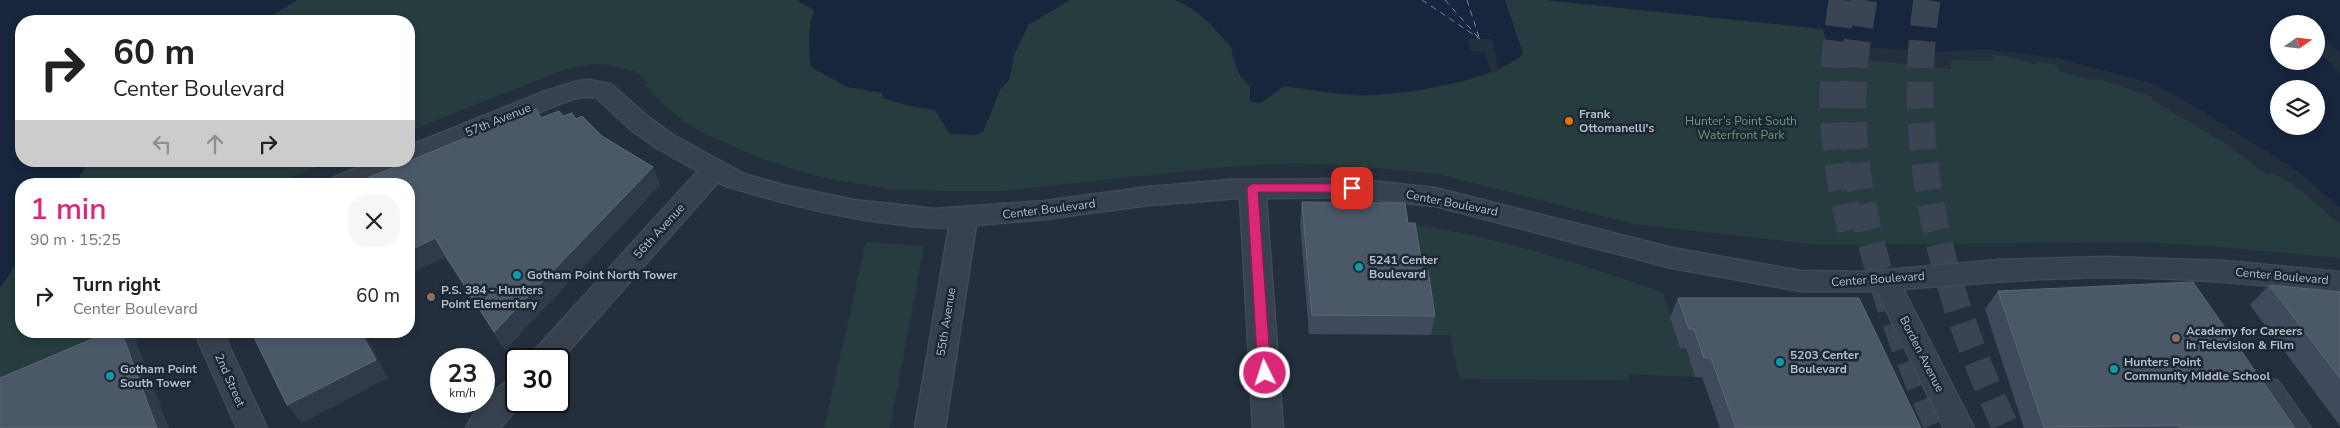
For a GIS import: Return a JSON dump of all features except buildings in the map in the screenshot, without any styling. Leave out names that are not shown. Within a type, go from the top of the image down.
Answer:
[{"type":"street","name":"57th Avenue","points":[[415,154],[551,98],[578,89],[590,88]]},
{"type":"street","name":"Center Boulevard","points":[[590,88],[604,91],[638,122],[664,141],[735,180],[854,209],[934,219],[1045,210],[1149,196],[1252,188],[1352,188],[1435,197],[1489,209],[1672,258],[1724,269],[1822,282],[1885,280],[2009,269],[2080,267],[2182,269],[2340,282]]},
{"type":"street","points":[[356,178],[383,167]]},
{"type":"street","name":"56th Avenue","points":[[554,348],[714,170]]},
{"type":"street","points":[[1252,188],[1268,428]]},
{"type":"street","name":"55th Avenue","points":[[930,428],[964,217]]},
{"type":"street","points":[[2182,269],[2202,297]]},
{"type":"street","name":"Borden Avenue","points":[[1885,280],[1959,428]]},
{"type":"street","name":"2nd Street","points":[[211,338],[252,428]]},
{"type":"street","points":[[2252,368],[2296,428]]},
{"type":"street","points":[[481,428],[505,401]]},
{"type":"green space","name":"Hunter’s Point South Waterfront Park","points":[[297,0],[797,0],[815,10],[810,30],[811,67],[869,92],[881,92],[884,98],[910,106],[935,110],[950,134],[975,135],[983,132],[1000,90],[1009,80],[1014,55],[1028,25],[1070,0],[1175,0],[1189,5],[1203,15],[1231,47],[1233,61],[1242,78],[1250,86],[1261,103],[1284,86],[1353,95],[1393,93],[1442,86],[1467,80],[1509,64],[1523,54],[1505,0],[1545,0],[1824,29],[1830,56],[1952,69],[1949,60],[1995,61],[1992,55],[2005,56],[2035,64],[2036,62],[2058,65],[2060,71],[2089,80],[2099,79],[2152,97],[2152,100],[2228,145],[2267,175],[2271,173],[2290,183],[2316,203],[2340,225],[2340,258],[2210,246],[2135,242],[1819,245],[1633,224],[1439,174],[1295,163],[1224,167],[1003,191],[888,189],[819,177],[760,158],[708,135],[686,123],[665,106],[645,85],[648,83],[637,72],[610,65],[595,64],[565,69],[415,129],[415,15],[273,15]]},
{"type":"green space","points":[[86,167],[316,167],[289,178],[78,178]]},
{"type":"green space","points":[[1401,223],[1501,242],[1566,260],[1663,293],[1680,348],[1686,348],[1695,377],[1628,374],[1629,380],[1459,379],[1450,335],[1431,335],[1424,291]]},
{"type":"green space","points":[[866,242],[924,246],[890,428],[824,428]]},
{"type":"green space","points":[[15,266],[15,338],[136,338],[138,347],[0,428],[0,287]]},
{"type":"water","points":[[0,0],[297,0],[273,15],[15,15],[15,167],[86,167],[78,178],[15,178],[15,266],[0,287]]},
{"type":"water","points":[[797,0],[1070,0],[1028,25],[1014,55],[1009,80],[1000,90],[983,132],[975,135],[950,134],[935,110],[910,106],[884,98],[881,92],[847,87],[811,67],[810,31],[815,11]]},
{"type":"water","points":[[1175,0],[1505,0],[1523,54],[1509,64],[1489,72],[1442,86],[1393,93],[1353,95],[1284,86],[1261,103],[1250,102],[1250,86],[1239,72],[1229,44],[1200,15]]},
{"type":"water","points":[[1545,0],[2340,0],[2340,208],[2299,172],[2184,100],[2151,83],[2057,58],[1986,49],[1938,52],[1827,45],[1823,29]]},
{"type":"pier","points":[[1468,39],[1492,39],[1499,71],[1491,74],[1485,52],[1470,51]]},
{"type":"pier","points":[[2325,39],[2340,53],[2340,74],[2325,58]]},
{"type":"ferry route","points":[[1422,0],[1480,39]]},
{"type":"ferry route","points":[[1445,0],[1478,37]]},
{"type":"ferry route","points":[[1467,0],[1479,37]]},
{"type":"tunnel","points":[[1842,0],[1834,68],[1834,125],[1840,175],[1853,241]]},
{"type":"tunnel","points":[[1864,0],[1856,49],[1853,86],[1854,141],[1859,183],[1867,225],[1891,308],[1905,349],[1938,428]]},
{"type":"tunnel","points":[[1927,0],[1921,56],[1921,111],[1925,165],[1934,219],[1963,325],[1983,377],[2006,428]]},
{"type":"place","name":"Frank Ottomanelli's","points":[[1569,121]]},
{"type":"place","name":"5241 Center Boulevard","points":[[1359,267]]},
{"type":"place","name":"Gotham Point North Tower","points":[[517,275]]},
{"type":"place","name":"P.S. 384 - Hunters Point Elementary","points":[[431,297]]},
{"type":"place","name":"Academy for Careers in Television & Film","points":[[2176,338]]},
{"type":"place","name":"5203 Center Boulevard","points":[[1780,362]]},
{"type":"place","name":"Hunters Point Community Middle School","points":[[2114,369]]},
{"type":"place","name":"Gotham Point South Tower","points":[[110,376]]},
{"type":"route","points":[[1265,373],[1252,188],[1352,188]]}]
